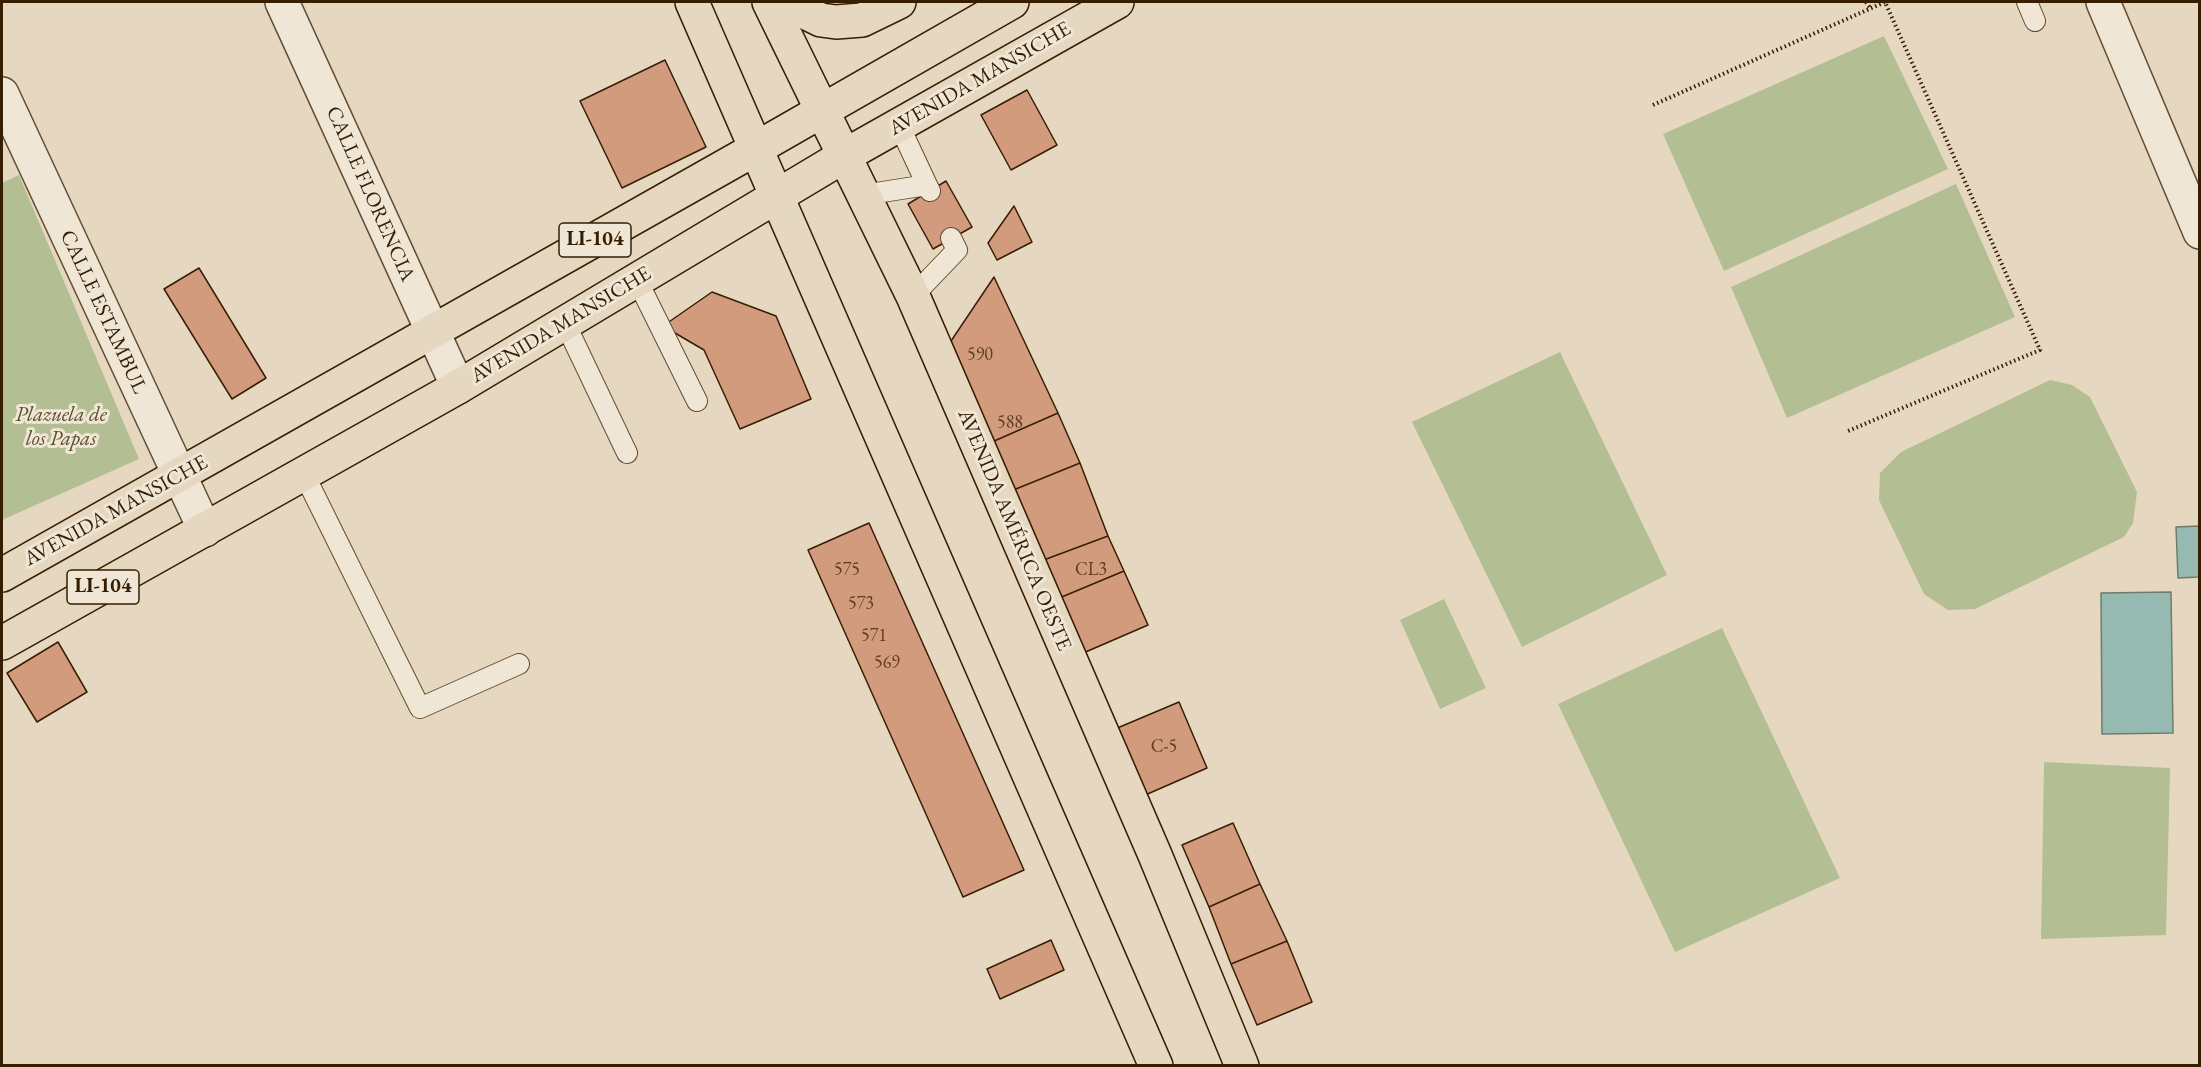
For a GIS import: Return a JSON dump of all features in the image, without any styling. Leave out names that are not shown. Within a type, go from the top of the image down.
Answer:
[{"type":"main road","points":[[692,2],[1156,1065]]},
{"type":"main road","name":"AVENIDA AMÉRICA OESTE","points":[[769,2],[912,296],[1155,855],[1242,1065]]},
{"type":"main road","points":[[784,2],[821,20],[836,22],[862,20],[899,2]]},
{"type":"main road","name":"AVENIDA MANSICHE","points":[[2,575],[1012,2]]},
{"type":"main road","name":"AVENIDA MANSICHE","points":[[2,643],[458,387],[844,156],[1114,2]]},
{"type":"street","name":"CALLE FLORENCIA","points":[[282,2],[458,387]]},
{"type":"street","points":[[2103,2],[2199,232]]},
{"type":"street","name":"CALLE ESTAMBUL","points":[[2,94],[205,530]]},
{"type":"lane","points":[[2027,2],[2035,21]]},
{"type":"lane","points":[[863,195],[928,188],[899,125]]},
{"type":"lane","points":[[912,296],[957,250],[951,238]]},
{"type":"lane","points":[[637,280],[697,401]]},
{"type":"lane","points":[[565,323],[627,453]]},
{"type":"lane","points":[[304,474],[420,708],[519,663]]},
{"type":"path","points":[[1866,2],[1871,9]]},
{"type":"path","points":[[1653,105],[1885,2],[2040,350],[1848,431]]},
{"type":"green space","points":[[1884,36],[1948,169],[1724,271],[1663,134]]},
{"type":"green space","name":"Plazuela de los Papas","points":[[19,175],[139,459],[2,520],[2,183]]},
{"type":"green space","points":[[1956,184],[2015,317],[1787,418],[1731,287]]},
{"type":"green space","points":[[1560,352],[1667,575],[1522,647],[1412,422]]},
{"type":"green space","points":[[2050,380],[2072,385],[2090,397],[2137,492],[2133,523],[2124,537],[1975,609],[1948,610],[1924,594],[1879,500],[1880,473],[1901,452]]},
{"type":"green space","points":[[1444,599],[1486,688],[1440,709],[1400,620]]},
{"type":"green space","points":[[1722,628],[1840,878],[1675,952],[1558,704]]},
{"type":"green space","points":[[2044,762],[2170,768],[2166,935],[2041,939]]},
{"type":"water","points":[[2199,526],[2199,577],[2178,578],[2176,527]]},
{"type":"water","points":[[2171,592],[2173,733],[2102,734],[2101,593]]},
{"type":"building","points":[[665,60],[706,147],[622,188],[580,101]]},
{"type":"building","points":[[1027,90],[1057,145],[1011,170],[981,115]]},
{"type":"building","points":[[946,181],[972,227],[933,249],[908,204]]},
{"type":"building","points":[[1014,206],[1032,242],[997,260],[988,243]]},
{"type":"building","points":[[199,268],[266,378],[232,399],[164,289]]},
{"type":"building","points":[[994,277],[1058,413],[992,442],[947,347]]},
{"type":"building","points":[[712,292],[776,316],[811,399],[740,429],[704,350],[663,326]]},
{"type":"building","points":[[1058,413],[1080,463],[1011,491],[992,442]]},
{"type":"building","points":[[1080,463],[1108,536],[1041,561],[1011,491]]},
{"type":"building","points":[[869,523],[1024,870],[963,897],[808,550]]},
{"type":"building","points":[[1108,536],[1124,571],[1057,599],[1041,561]]},
{"type":"building","points":[[1124,571],[1148,625],[1081,654],[1057,599]]},
{"type":"building","points":[[58,642],[87,692],[37,722],[7,673]]},
{"type":"building","points":[[1179,702],[1207,768],[1143,796],[1115,729]]},
{"type":"building","points":[[1233,823],[1260,884],[1209,907],[1182,845]]},
{"type":"building","points":[[1260,884],[1287,941],[1231,964],[1209,907]]},
{"type":"building","points":[[1051,940],[1064,970],[1000,999],[987,969]]},
{"type":"building","points":[[1287,941],[1312,1002],[1257,1025],[1231,964]]}]
